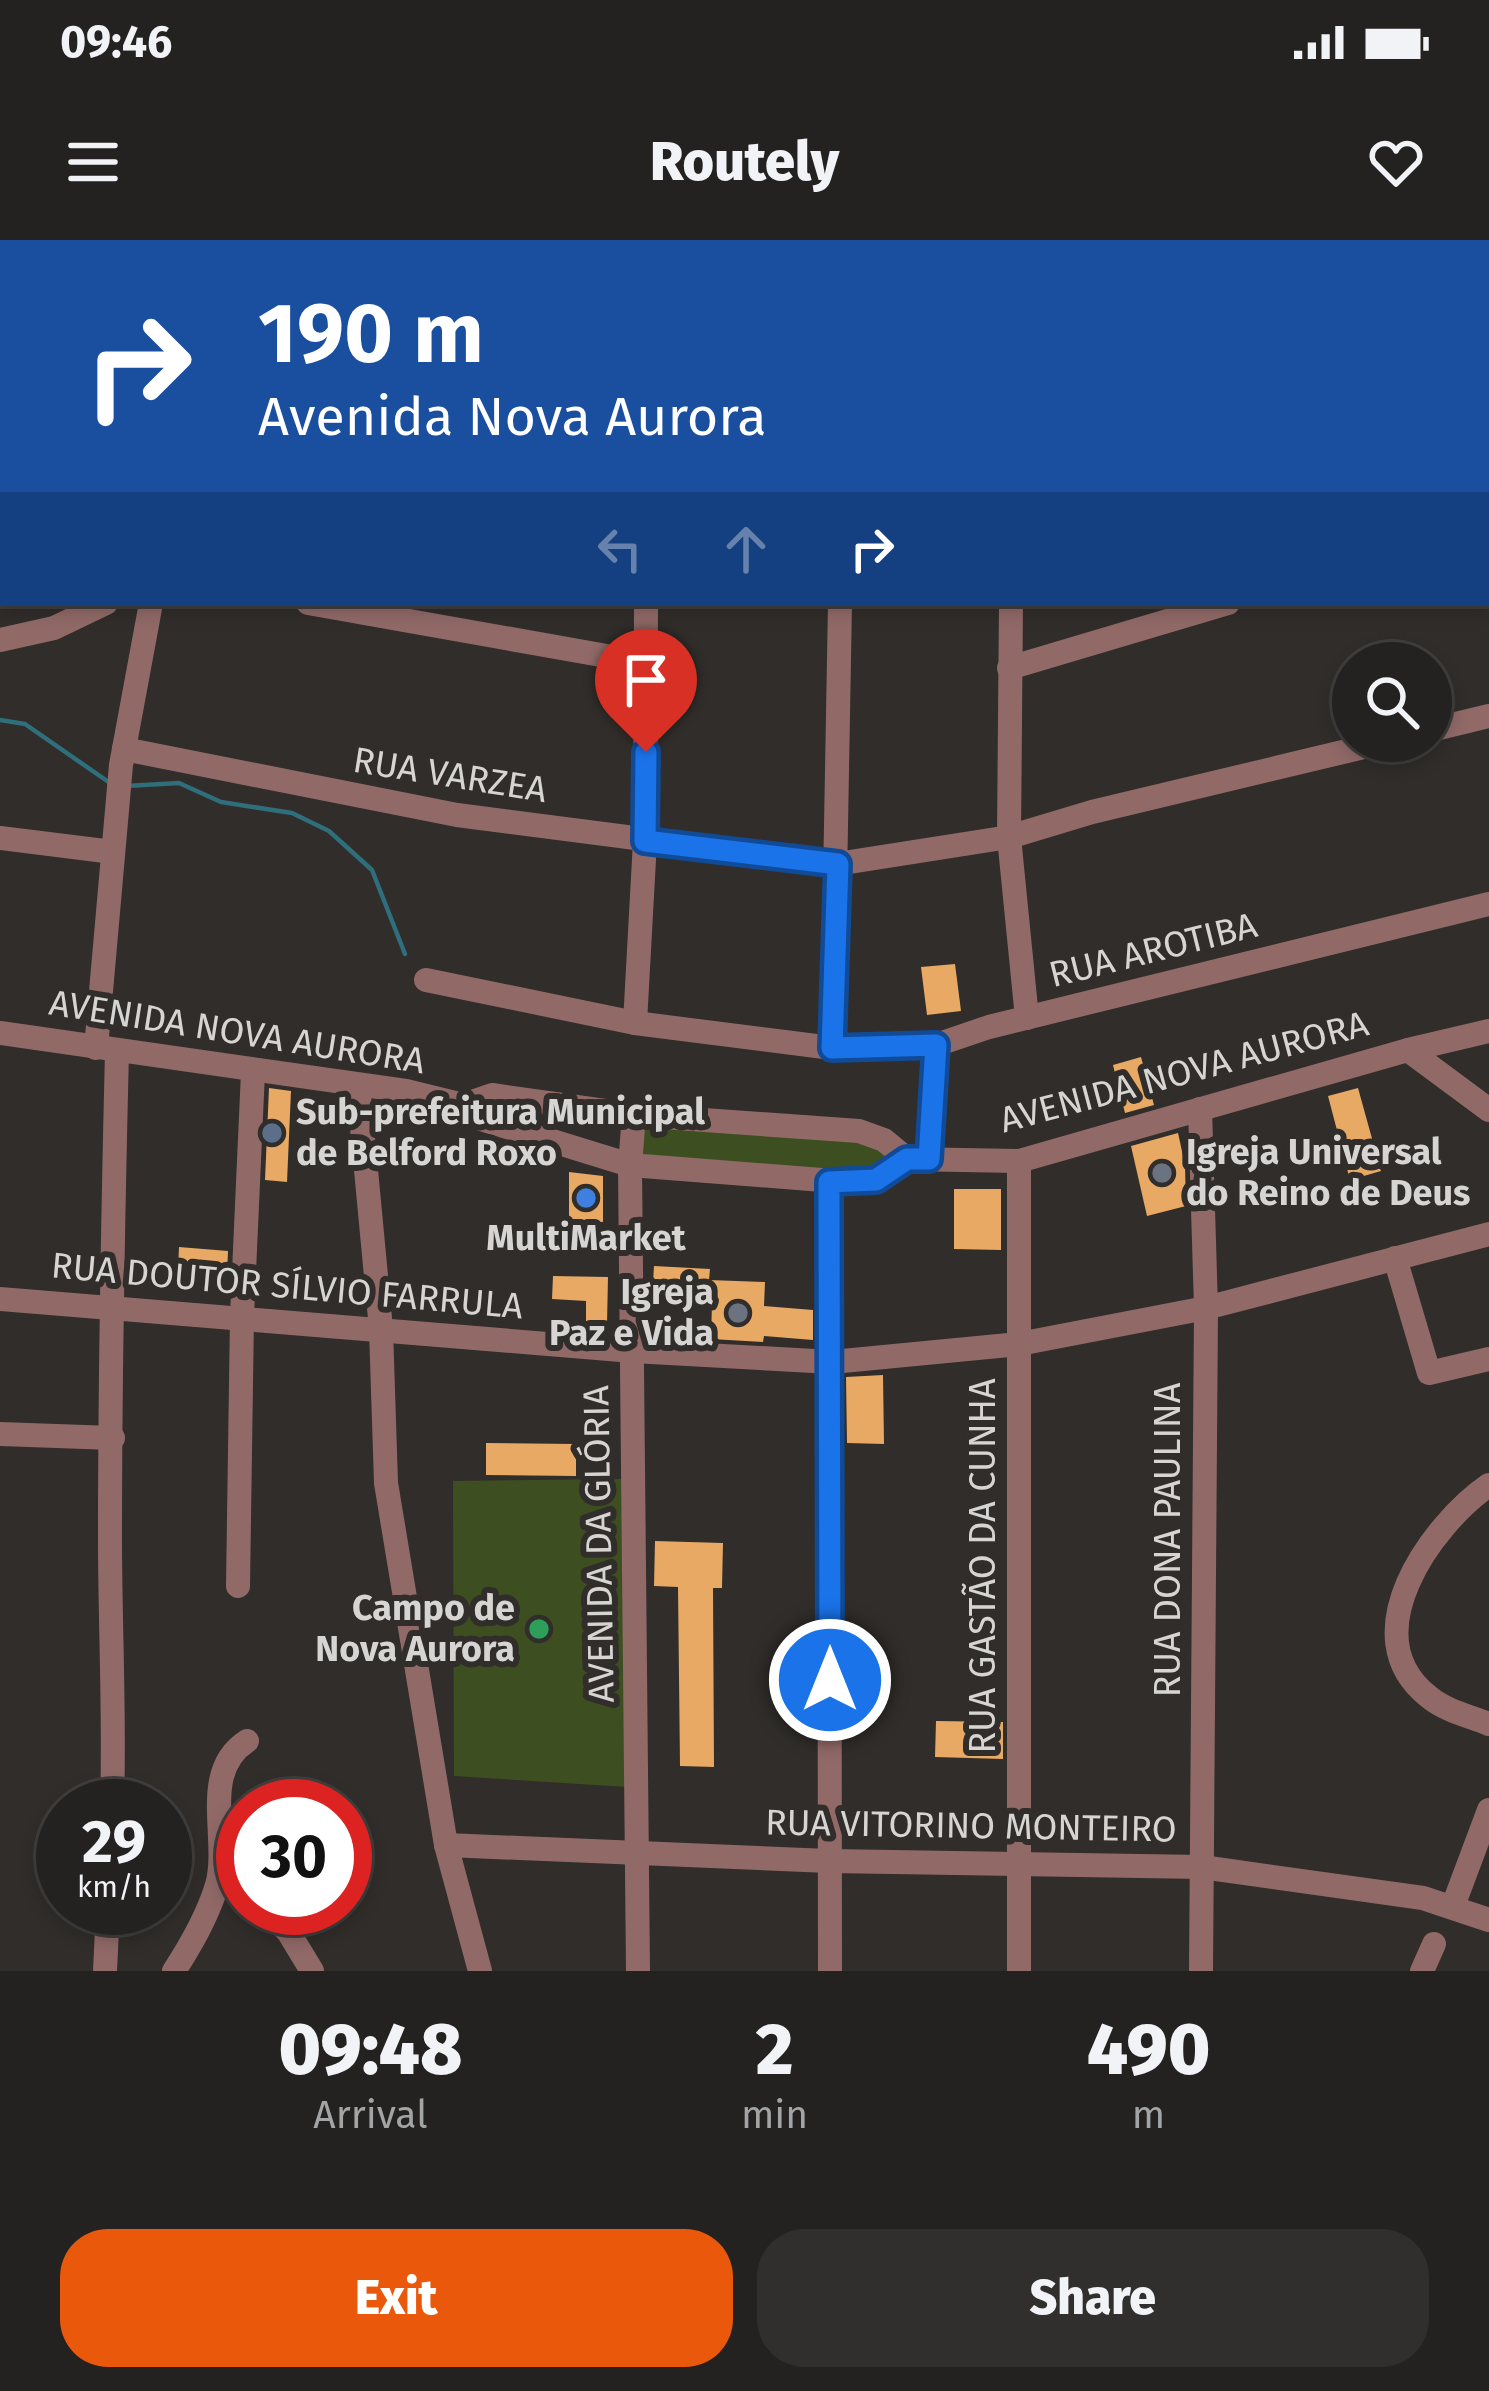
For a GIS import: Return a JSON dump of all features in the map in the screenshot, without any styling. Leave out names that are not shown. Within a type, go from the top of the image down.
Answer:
[{"type":"street","points":[[0,640],[55,628],[100,606]]},
{"type":"street","points":[[113,1779],[107,1049],[113,852],[123,757],[150,606]]},
{"type":"street","points":[[325,606],[646,663]]},
{"type":"street","points":[[635,1023],[645,841],[646,606]]},
{"type":"street","points":[[832,1048],[840,606]]},
{"type":"street","points":[[1011,606],[1009,837],[1027,1018]]},
{"type":"street","points":[[1009,668],[1218,606]]},
{"type":"street","points":[[1452,725],[1489,716]]},
{"type":"street","name":"RUA VARZEA","points":[[123,757],[457,815],[838,864],[1009,837],[1092,812],[1332,755]]},
{"type":"street","points":[[0,838],[113,852]]},
{"type":"street","name":"RUA AROTIBA","points":[[426,980],[635,1023],[832,1048],[936,1045],[1027,1018],[1489,904]]},
{"type":"street","name":"AVENIDA NOVA AURORA","points":[[0,1033],[406,1091],[463,1106],[482,1119],[630,1165],[829,1182],[876,1180],[918,1159],[1019,1161],[1489,1030]]},
{"type":"street","points":[[918,1159],[936,1045]]},
{"type":"street","points":[[1408,1050],[1489,1110]]},
{"type":"street","points":[[238,1586],[242,1316],[253,1072]]},
{"type":"street","points":[[358,1085],[381,1329],[386,1483],[446,1845],[480,1971]]},
{"type":"street","name":"AVENIDA NOVA AURORA","points":[[463,1106],[492,1095],[634,1115],[859,1131],[918,1159]]},
{"type":"street","name":"RUA DONA PAULINA","points":[[1201,1109],[1206,1308],[1201,1971]]},
{"type":"street","name":"AVENIDA DA GLÓRIA","points":[[634,1115],[630,1165],[638,1971]]},
{"type":"street","name":"RUA GASTÃO DA CUNHA","points":[[1018,1971],[1019,1161]]},
{"type":"street","points":[[829,1182],[830,1971]]},
{"type":"street","name":"RUA DOUTOR SÍLVIO FARRULA","points":[[0,1299],[632,1351],[832,1362],[1019,1344],[1206,1308],[1489,1234]]},
{"type":"street","points":[[1395,1258],[1429,1373],[1489,1359]]},
{"type":"street","points":[[0,1434],[113,1438]]},
{"type":"street","points":[[1489,1484],[1460,1507],[1429,1543],[1412,1574],[1396,1630],[1412,1679],[1427,1696],[1489,1724]]},
{"type":"street","points":[[222,1779],[234,1749],[247,1741]]},
{"type":"street","points":[[1454,1906],[1489,1810]]},
{"type":"street","name":"RUA VITORINO MONTEIRO","points":[[446,1845],[829,1862],[1202,1867],[1360,1888],[1454,1906],[1489,1920]]},
{"type":"street","points":[[174,1971],[216,1908]]},
{"type":"street","points":[[105,1971],[107,1935]]},
{"type":"street","points":[[290,1935],[312,1971]]},
{"type":"street","points":[[1422,1971],[1434,1944]]},
{"type":"green space","points":[[634,1115],[842,1130],[907,1159],[891,1172],[630,1165]]},
{"type":"green space","name":"Campo de Nova Aurora","points":[[624,1479],[627,1787],[454,1776],[453,1481]]},
{"type":"building","points":[[955,964],[961,1011],[927,1015],[921,967]]},
{"type":"building","points":[[1141,1057],[1154,1105],[1125,1113],[1113,1065]]},
{"type":"building","name":"Sub-prefeitura Municipal de Belford Roxo","points":[[269,1088],[291,1091],[287,1182],[265,1180]]},
{"type":"building","points":[[1358,1088],[1381,1171],[1350,1180],[1328,1096]]},
{"type":"building","name":"Igreja Universal do Reino de Deus","points":[[1178,1133],[1186,1206],[1147,1216],[1131,1146]]},
{"type":"building","name":"MultiMarket","points":[[569,1172],[603,1176],[603,1222],[569,1220]]},
{"type":"building","points":[[954,1189],[1001,1189],[1001,1250],[954,1249]]},
{"type":"building","points":[[179,1247],[228,1251],[227,1275],[178,1270]]},
{"type":"building","points":[[654,1266],[710,1269],[709,1280],[765,1282],[764,1306],[813,1310],[813,1340],[711,1339],[712,1303],[652,1298]]},
{"type":"building","points":[[553,1276],[608,1277],[607,1324],[586,1324],[586,1301],[552,1299]]},
{"type":"building","points":[[883,1375],[884,1444],[847,1443],[846,1377]]},
{"type":"building","points":[[486,1443],[576,1444],[576,1476],[486,1475]]},
{"type":"building","points":[[655,1541],[723,1543],[722,1588],[713,1588],[714,1767],[680,1766],[678,1587],[654,1586]]},
{"type":"building","points":[[936,1721],[1003,1722],[1003,1759],[935,1757]]},
{"type":"waterway","points":[[0,720],[25,724],[110,783]]},
{"type":"waterway","points":[[126,786],[179,783],[221,802],[292,813],[329,831],[372,870],[405,954]]},
{"type":"place","name":"Sub-prefeitura Municipal de Belford Roxo","points":[[272,1133]]},
{"type":"place","name":"Igreja Universal do Reino de Deus","points":[[1162,1173]]},
{"type":"place","name":"MultiMarket","points":[[586,1198]]},
{"type":"place","name":"Igreja Paz e Vida","points":[[738,1313]]},
{"type":"place","name":"Campo de Nova Aurora","points":[[539,1629]]},
{"type":"route","points":[[646,752],[645,841],[838,864],[832,1048],[936,1045],[929,1159],[907,1159],[876,1180],[829,1182],[830,1680]]}]
